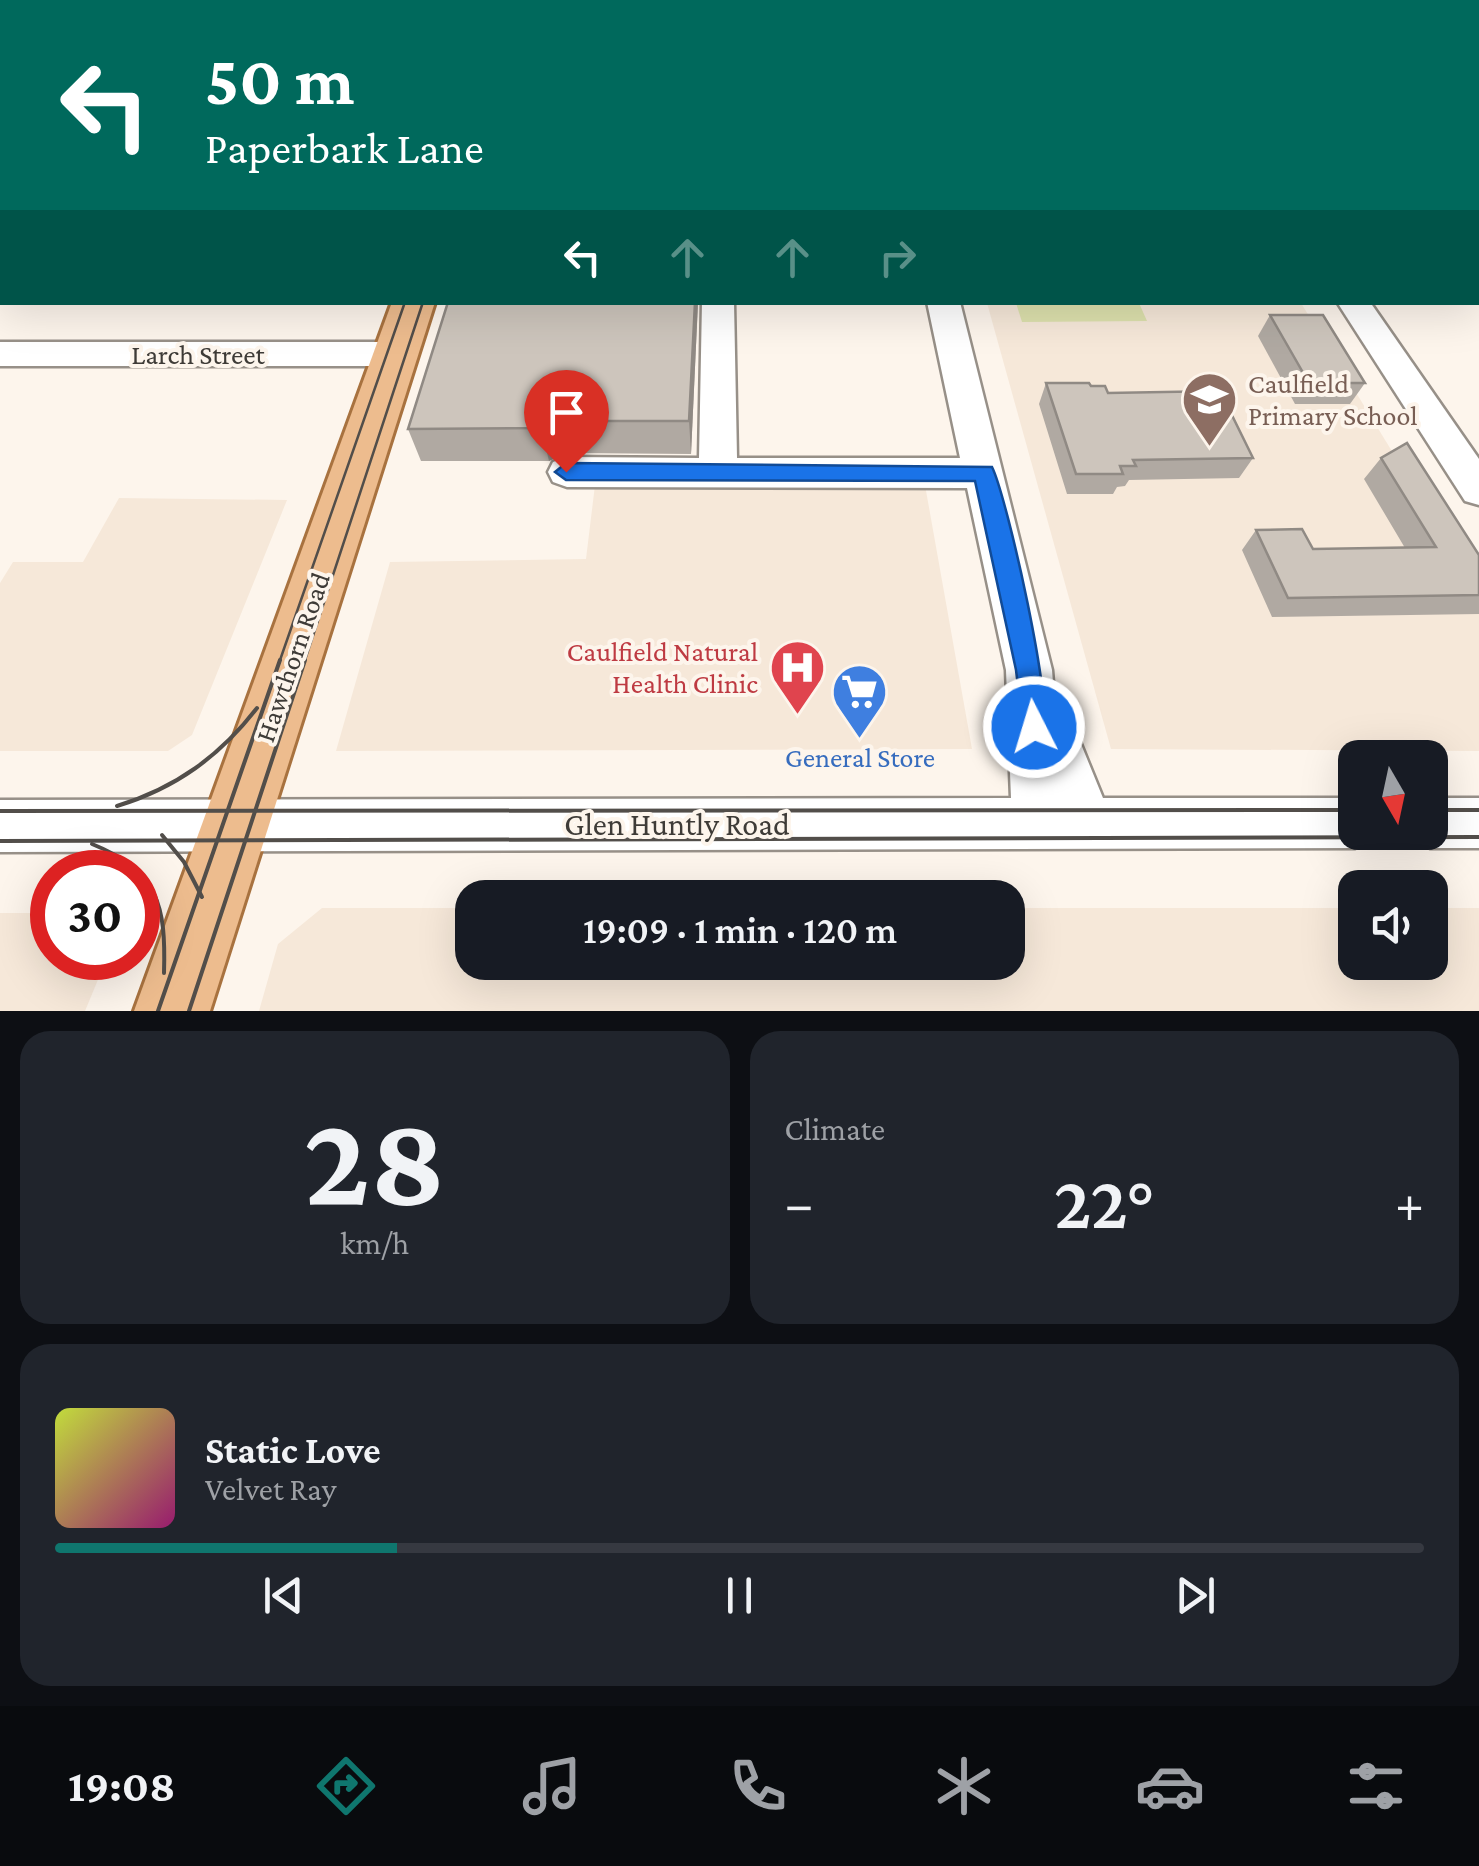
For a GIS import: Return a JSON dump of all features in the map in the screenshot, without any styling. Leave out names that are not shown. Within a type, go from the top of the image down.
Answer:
[{"type":"main road","name":"Hawthorn Road","points":[[172,1011],[413,305]]},
{"type":"street","points":[[718,305],[718,472]]},
{"type":"street","points":[[944,305],[1063,823]]},
{"type":"street","points":[[1355,305],[1479,490]]},
{"type":"street","name":"Larch Street","points":[[0,354],[396,354]]},
{"type":"street","points":[[566,472],[984,473]]},
{"type":"street","name":"Glen Huntly Road","points":[[0,826],[1338,823]]},
{"type":"street","points":[[1448,823],[1479,823]]},
{"type":"shaded area","name":"Caulfield Primary School","points":[[988,305],[1302,305],[1479,593],[1479,751],[1448,751],[1448,740],[1338,740],[1338,750],[1111,749]]},
{"type":"shaded area","points":[[595,485],[925,485],[972,749],[336,751],[390,562],[586,559]]},
{"type":"shaded area","points":[[119,498],[287,500],[192,735],[168,751],[0,751],[0,583],[13,562],[83,562]]},
{"type":"shaded area","points":[[322,908],[455,908],[455,980],[1025,980],[1025,908],[1338,908],[1338,980],[1448,980],[1448,908],[1479,908],[1479,1011],[259,1011],[278,944]]},
{"type":"shaded area","points":[[0,913],[30,913],[30,980],[98,980],[85,1011],[0,1011]]},
{"type":"green space","points":[[1017,305],[1140,305],[1147,321],[1022,322]]},
{"type":"building","points":[[447,305],[695,305],[689,421],[560,421],[541,428],[408,429]]},
{"type":"building","points":[[1270,315],[1323,315],[1365,383],[1309,383]]},
{"type":"building","points":[[1046,383],[1089,383],[1105,386],[1108,393],[1220,391],[1253,458],[1133,460],[1136,466],[1120,466],[1123,474],[1076,474]]},
{"type":"building","points":[[1407,443],[1479,555],[1479,595],[1288,598],[1256,530],[1302,529],[1313,549],[1436,547],[1381,458]]},
{"type":"tram line","points":[[279,663],[404,305]]},
{"type":"tram line","points":[[304,663],[422,305]]},
{"type":"tram line","points":[[228,811],[280,660]]},
{"type":"tram line","points":[[255,811],[305,660]]},
{"type":"tram line","points":[[117,806],[159,790],[195,768],[228,741],[257,708]]},
{"type":"tram line","points":[[255,811],[1338,810]]},
{"type":"tram line","points":[[1448,810],[1479,810]]},
{"type":"tram line","points":[[0,811],[228,811]]},
{"type":"tram line","points":[[217,840],[228,811]]},
{"type":"tram line","points":[[228,811],[255,811]]},
{"type":"tram line","points":[[245,840],[255,811]]},
{"type":"tram line","points":[[162,835],[167,841]]},
{"type":"tram line","points":[[245,840],[1479,837]]},
{"type":"tram line","points":[[167,841],[217,840]]},
{"type":"tram line","points":[[199,892],[217,840]]},
{"type":"tram line","points":[[217,840],[245,840]]},
{"type":"tram line","points":[[189,1011],[245,840]]},
{"type":"tram line","points":[[0,841],[167,841]]},
{"type":"tram line","points":[[167,841],[184,862],[199,892]]},
{"type":"tram line","points":[[92,844],[132,866],[154,893],[163,928],[164,973]]},
{"type":"tram line","points":[[158,1011],[199,892]]},
{"type":"tram line","points":[[199,892],[202,897]]},
{"type":"place","name":"Caulfield Primary School","points":[[1209,448]]},
{"type":"place","name":"Caulfield Natural Health Clinic","points":[[797,716]]},
{"type":"place","name":"General Store","points":[[860,740]]},
{"type":"route","points":[[566,472],[984,473],[1029,670],[1034,727]]}]
